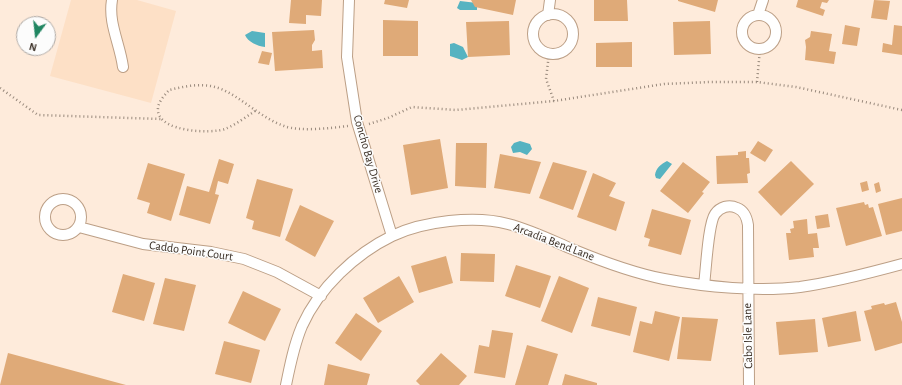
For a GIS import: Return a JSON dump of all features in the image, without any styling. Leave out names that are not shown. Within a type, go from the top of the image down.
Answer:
[{"type":"street","points":[[112,0],[112,22],[121,51],[123,67]]},
{"type":"street","name":"Concho Bay Drive","points":[[349,0],[347,57],[358,125],[392,236]]},
{"type":"street","points":[[548,15],[550,0]]},
{"type":"street","points":[[758,15],[763,0]]},
{"type":"street","points":[[548,15],[561,16],[570,25],[572,37],[570,43],[562,52],[549,54],[538,48],[533,35],[537,22],[548,15]]},
{"type":"street","points":[[758,15],[768,18],[775,26],[776,31],[770,45],[760,49],[746,43],[742,33],[748,19],[758,15]]},
{"type":"street","name":"Cabo Isle Lane","points":[[704,286],[712,218],[719,209],[730,206],[741,210],[748,220],[749,385]]},
{"type":"street","name":"Arcadia Bend Lane","points":[[286,385],[293,352],[303,325],[321,296],[336,276],[363,254],[392,236],[450,220],[506,223],[528,230],[618,266],[662,279],[704,286],[748,288],[799,287],[851,278],[902,264]]},
{"type":"street","name":"Caddo Point Court","points":[[79,227],[144,244],[211,252],[244,258],[277,272],[321,296]]},
{"type":"path","points":[[756,82],[760,49]]},
{"type":"path","points":[[549,54],[546,79],[554,101]]},
{"type":"path","points":[[162,119],[158,113],[158,106],[169,90],[191,85],[221,89],[255,111],[286,127],[334,128],[375,123],[412,107],[456,110],[554,101],[664,84],[756,82],[805,88],[902,110]]},
{"type":"path","points":[[0,88],[38,115],[162,119],[182,130],[196,131],[224,129],[255,111]]},
{"type":"shaded area","points":[[71,0],[137,0],[176,11],[151,103],[50,76]]},
{"type":"water","points":[[460,1],[477,3],[477,10],[460,10],[457,8]]},
{"type":"water","points":[[252,31],[265,33],[265,47],[259,46],[248,40],[245,35]]},
{"type":"water","points":[[454,43],[463,47],[468,57],[462,60],[450,56],[450,44]]},
{"type":"water","points":[[520,141],[530,144],[532,149],[527,155],[520,152],[513,153],[511,147],[514,143]]},
{"type":"water","points":[[667,161],[672,164],[660,179],[656,178],[655,175],[658,168]]},
{"type":"building","points":[[291,0],[322,0],[321,16],[306,15],[306,24],[289,23]]},
{"type":"building","points":[[385,0],[409,0],[407,8],[384,4]]},
{"type":"building","points":[[471,0],[516,0],[513,15],[475,7]]},
{"type":"building","points":[[594,0],[627,0],[628,21],[594,21]]},
{"type":"building","points":[[678,0],[718,0],[715,12]]},
{"type":"building","points":[[798,0],[829,0],[827,3],[822,2],[820,8],[825,10],[823,16],[796,7]]},
{"type":"building","points":[[874,0],[890,1],[887,20],[871,18]]},
{"type":"building","points":[[383,20],[418,21],[418,56],[383,56]]},
{"type":"building","points":[[509,21],[510,55],[468,57],[466,22]]},
{"type":"building","points":[[710,21],[711,54],[674,55],[673,22]]},
{"type":"building","points":[[845,25],[860,28],[857,46],[842,44]]},
{"type":"building","points":[[894,25],[902,26],[902,55],[882,52],[883,43],[892,45]]},
{"type":"building","points":[[314,30],[315,40],[312,45],[312,51],[322,50],[323,68],[275,71],[272,32]]},
{"type":"building","points":[[811,31],[832,34],[829,51],[836,52],[834,64],[805,60],[805,40],[810,37]]},
{"type":"building","points":[[632,42],[632,67],[596,67],[596,43]]},
{"type":"building","points":[[262,51],[272,53],[269,65],[258,63]]},
{"type":"building","points":[[440,139],[448,188],[411,195],[403,145]]},
{"type":"building","points":[[758,141],[773,150],[765,162],[750,153]]},
{"type":"building","points":[[456,143],[487,143],[486,188],[455,186]]},
{"type":"building","points":[[746,151],[746,158],[749,158],[750,173],[747,174],[748,183],[717,184],[716,156],[738,155],[738,152]]},
{"type":"building","points":[[500,154],[541,162],[530,194],[494,188]]},
{"type":"building","points":[[219,159],[234,164],[228,184],[218,181],[215,194],[219,195],[210,224],[179,215],[187,186],[209,192]]},
{"type":"building","points":[[791,161],[814,184],[781,216],[758,192]]},
{"type":"building","points":[[553,162],[587,171],[573,210],[539,198]]},
{"type":"building","points":[[683,162],[710,182],[702,192],[704,193],[688,213],[660,191]]},
{"type":"building","points":[[148,163],[185,174],[171,221],[147,213],[150,203],[137,199]]},
{"type":"building","points":[[593,173],[616,183],[609,196],[625,202],[616,231],[577,217]]},
{"type":"building","points":[[257,179],[293,189],[280,237],[252,229],[254,221],[246,218]]},
{"type":"building","points":[[867,181],[869,190],[862,192],[860,183]]},
{"type":"building","points":[[879,182],[881,191],[876,193],[874,184]]},
{"type":"building","points":[[902,198],[902,231],[886,235],[878,204]]},
{"type":"building","points":[[864,202],[865,205],[868,204],[869,208],[873,207],[882,236],[846,246],[836,208]]},
{"type":"building","points":[[300,205],[334,221],[315,257],[285,240]]},
{"type":"building","points":[[652,209],[691,220],[681,255],[648,246],[650,239],[644,237]]},
{"type":"building","points":[[828,214],[830,227],[817,229],[815,216]]},
{"type":"building","points":[[807,219],[808,234],[817,233],[819,248],[813,248],[814,257],[789,260],[786,233],[791,233],[790,229],[794,228],[793,221]]},
{"type":"building","points":[[461,253],[495,254],[494,282],[460,281]]},
{"type":"building","points":[[446,256],[453,283],[419,293],[411,266]]},
{"type":"building","points":[[516,265],[551,276],[540,308],[505,296]]},
{"type":"building","points":[[123,274],[155,283],[144,321],[112,312]]},
{"type":"building","points":[[399,276],[414,302],[378,323],[363,298]]},
{"type":"building","points":[[559,276],[589,288],[572,333],[541,321]]},
{"type":"building","points":[[165,278],[196,285],[184,331],[153,324]]},
{"type":"building","points":[[243,291],[281,309],[265,341],[228,323]]},
{"type":"building","points":[[598,297],[637,307],[630,336],[591,326]]},
{"type":"building","points":[[896,302],[902,322],[902,343],[875,351],[864,311],[872,309],[871,306],[884,303],[885,305]]},
{"type":"building","points":[[655,311],[680,317],[669,361],[633,352],[640,321],[652,324]]},
{"type":"building","points":[[856,311],[861,341],[828,347],[822,318]]},
{"type":"building","points":[[356,313],[382,331],[361,361],[335,343]]},
{"type":"building","points":[[682,317],[718,319],[711,361],[677,359]]},
{"type":"building","points":[[815,319],[818,352],[779,355],[776,322]]},
{"type":"building","points":[[492,330],[513,333],[505,378],[474,373],[479,345],[489,347]]},
{"type":"building","points":[[224,341],[260,350],[251,383],[215,374]]},
{"type":"building","points":[[527,345],[558,354],[548,385],[515,385]]},
{"type":"building","points":[[8,353],[126,385],[0,385]]},
{"type":"building","points":[[441,353],[467,376],[459,385],[420,385],[416,381]]},
{"type":"building","points":[[328,364],[370,374],[367,385],[324,385]]},
{"type":"building","points":[[565,374],[597,383],[597,385],[562,385]]}]
